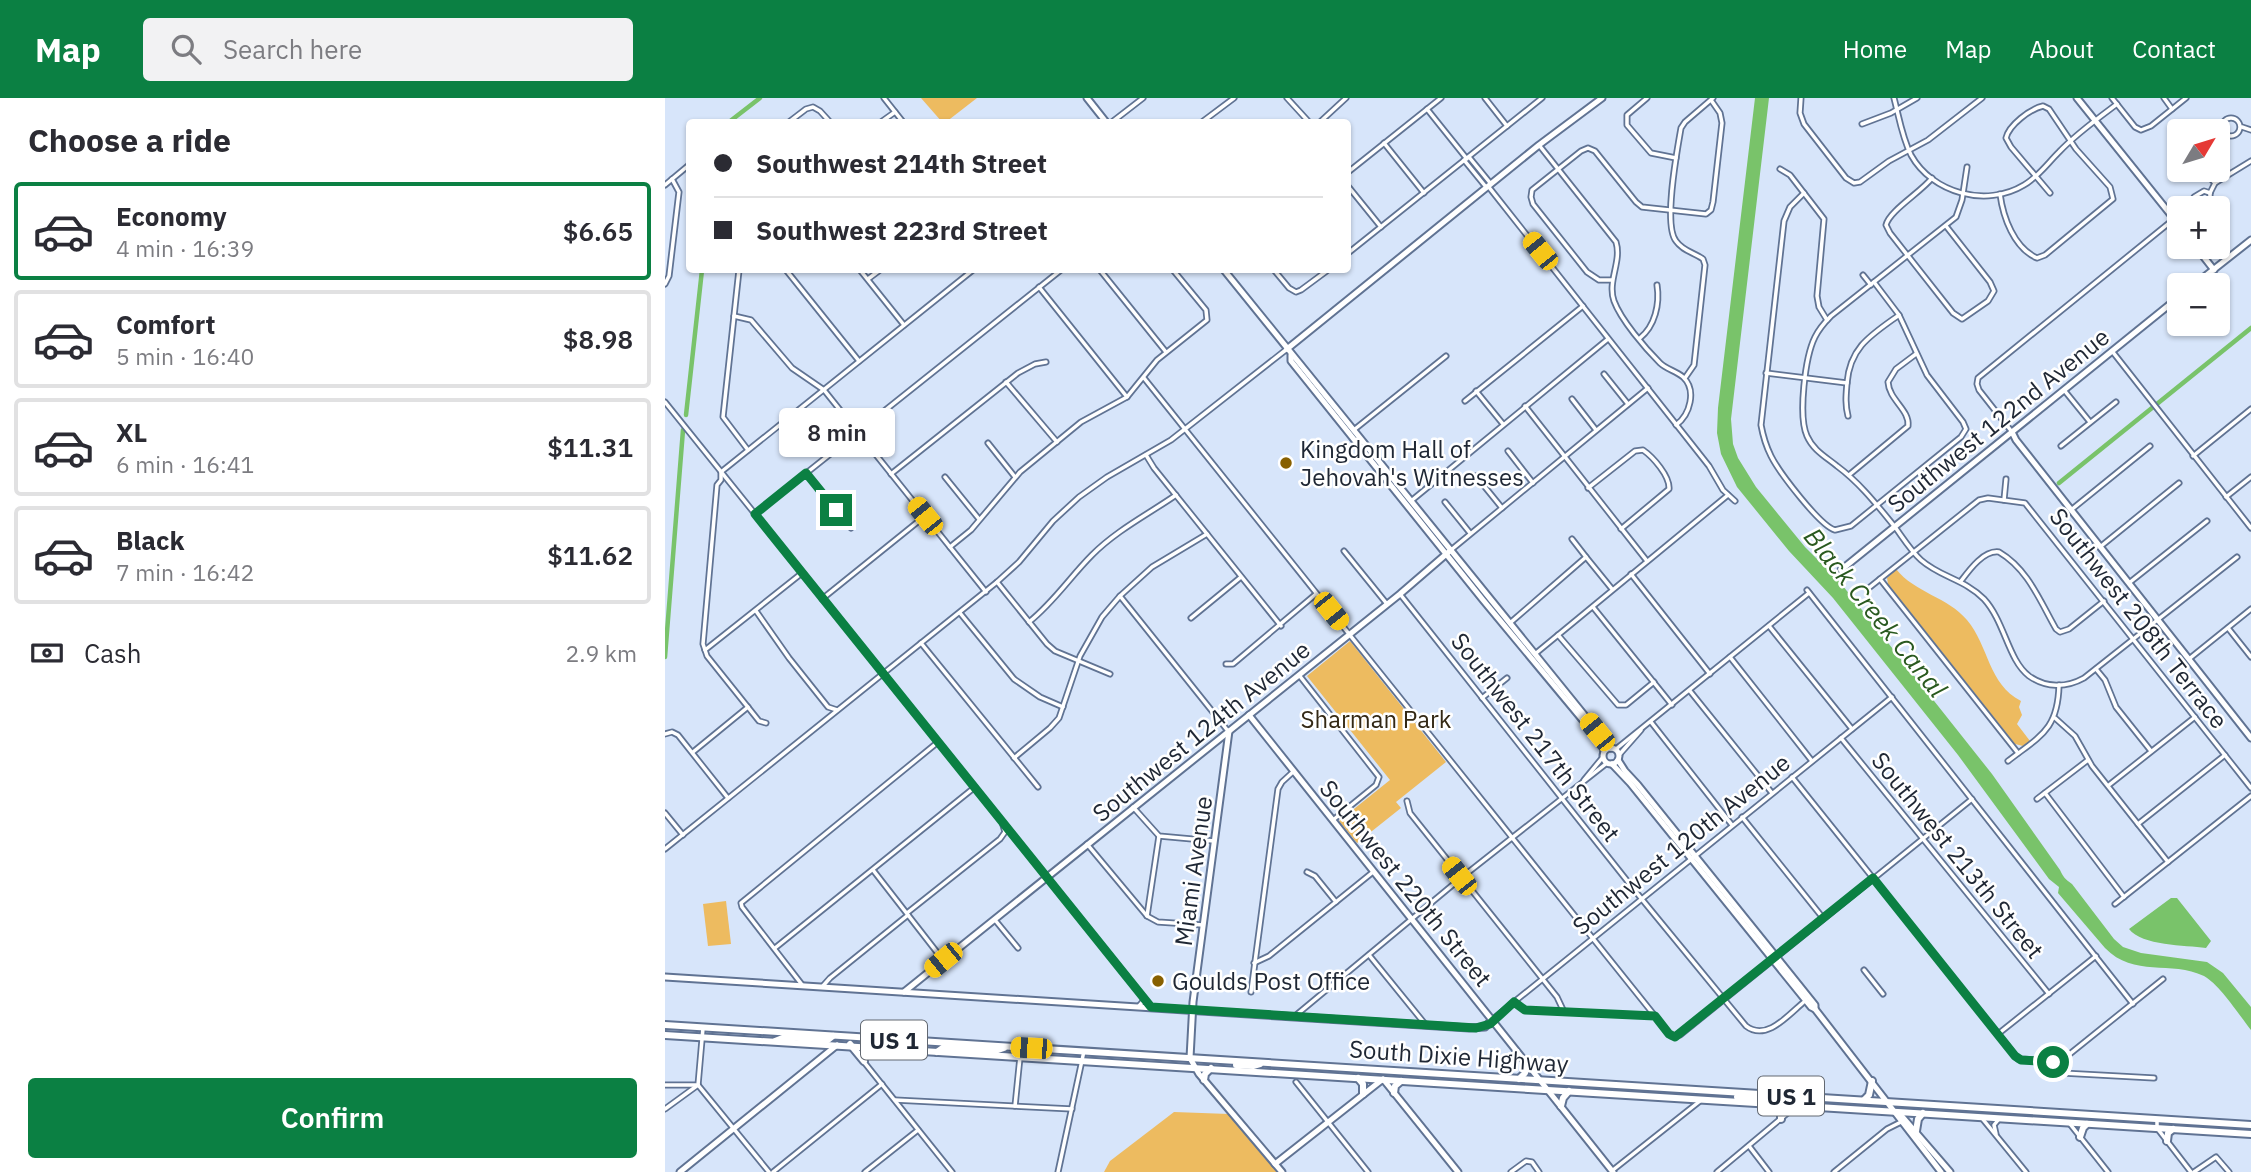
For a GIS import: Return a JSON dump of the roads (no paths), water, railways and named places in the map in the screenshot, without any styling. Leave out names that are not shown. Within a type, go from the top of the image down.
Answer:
[{"type":"highway","name":"South Dixie Highway","points":[[665,1025],[2251,1125]]},
{"type":"highway","name":"South Dixie Highway","points":[[665,1035],[2157,1128]]},
{"type":"highway","points":[[773,1041],[785,1037],[828,1040],[833,1036]]},
{"type":"highway","points":[[845,1037],[864,1061]]},
{"type":"highway","points":[[864,1061],[863,1053],[869,1047]]},
{"type":"highway","points":[[937,1052],[944,1048],[995,1051],[1010,1047]]},
{"type":"highway","points":[[1138,1064],[1144,1060],[1183,1063],[1190,1058]]},
{"type":"highway","points":[[1194,1067],[1200,1063],[1254,1066],[1266,1063]]},
{"type":"highway","points":[[1519,1079],[1525,1073],[1527,1063]]},
{"type":"highway","points":[[1204,1080],[1205,1074],[1211,1069]]},
{"type":"highway","points":[[1373,1070],[1383,1079],[1392,1075],[1440,1078],[1449,1074]]},
{"type":"highway","points":[[1358,1078],[1363,1084],[1363,1094]]},
{"type":"highway","points":[[1469,1085],[1480,1082],[1533,1084],[1541,1080]]},
{"type":"highway","points":[[1394,1093],[1396,1085],[1401,1081]]},
{"type":"highway","points":[[1864,1100],[1869,1095],[1872,1081]]},
{"type":"highway","points":[[1548,1090],[1556,1085],[1607,1088],[1617,1085]]},
{"type":"highway","points":[[1695,1090],[1702,1099],[1709,1095],[1754,1098],[1765,1094]]},
{"type":"highway","points":[[1561,1106],[1569,1091]]},
{"type":"highway","points":[[1817,1106],[1828,1103],[1886,1107],[1888,1102]]},
{"type":"highway","points":[[1775,1104],[1781,1110],[1781,1119]]},
{"type":"highway","points":[[1896,1111],[1901,1107],[1973,1111],[1980,1108]]},
{"type":"highway","points":[[1916,1131],[1917,1120],[1923,1113]]},
{"type":"highway","points":[[2069,1113],[2069,1122]]},
{"type":"highway","points":[[2080,1137],[2083,1128],[2088,1124]]},
{"type":"highway","name":"US 1","points":[[2157,1128],[2251,1134]]},
{"type":"highway","points":[[2167,1141],[2168,1133],[2173,1129]]},
{"type":"street","points":[[884,98],[901,119]]},
{"type":"street","points":[[1087,98],[1104,119]]},
{"type":"street","points":[[1206,119],[1234,98]]},
{"type":"street","points":[[1287,98],[1306,119]]},
{"type":"street","points":[[1322,119],[1346,98]]},
{"type":"street","points":[[1351,170],[1441,98]]},
{"type":"street","points":[[1485,98],[1507,126]]},
{"type":"street","points":[[1351,251],[1542,98]]},
{"type":"street","points":[[665,849],[997,582],[1019,562],[1072,503],[1107,477],[1184,429],[1289,352],[1488,186],[1602,98]]},
{"type":"street","points":[[1647,98],[1630,112],[1626,119],[1629,129],[1651,153],[1677,158]]},
{"type":"street","points":[[1801,98],[1800,113],[1804,124],[1846,178],[1854,183],[1860,182],[1884,164],[1933,137],[1982,98]]},
{"type":"street","points":[[1894,98],[1909,150],[1917,163],[1943,186],[1963,194],[1980,196],[2019,188],[2070,141],[2117,104]]},
{"type":"street","points":[[1862,124],[1897,110],[1917,98]]},
{"type":"street","points":[[2077,98],[2167,210]]},
{"type":"street","points":[[2112,98],[2141,130],[2151,126],[2186,98]]},
{"type":"street","points":[[2164,98],[2172,109]]},
{"type":"street","points":[[1116,119],[1139,99]]},
{"type":"street","points":[[1612,280],[1599,280],[1591,275],[1534,204],[1531,194],[1534,188],[1588,148],[1595,151],[1638,204],[1649,209],[1670,211],[1700,215],[1710,211],[1722,123],[1712,99],[1682,126],[1670,211],[1670,228],[1675,240],[1685,250],[1703,259],[1705,265],[1693,365],[1685,379]]},
{"type":"street","points":[[793,119],[813,107],[827,119]]},
{"type":"street","points":[[2000,194],[2010,229],[2029,254],[2037,258],[2048,252],[2113,198],[2113,192],[2045,107],[2036,108],[2006,134],[2008,144],[2050,193]]},
{"type":"street","points":[[1427,109],[1735,501]]},
{"type":"street","points":[[885,119],[895,112]]},
{"type":"street","points":[[2242,127],[2228,136],[2221,129],[2232,117],[2238,120],[2242,127],[2251,130]]},
{"type":"street","points":[[1384,144],[1424,193]]},
{"type":"street","points":[[1539,145],[1616,242],[1618,255],[1612,280],[1612,295],[1616,306],[1661,365],[1685,379],[1690,394],[1688,412],[1676,425]]},
{"type":"street","points":[[2196,196],[2204,191],[2210,193],[2215,183],[2251,161]]},
{"type":"street","points":[[665,185],[686,167]]},
{"type":"street","points":[[1967,167],[1958,214],[1827,320],[1813,342],[1803,415],[1808,438],[1817,450],[1849,475],[1925,563],[1961,581],[1977,593],[2004,629],[2015,659],[2025,672],[2040,682],[2059,685],[2076,682],[2097,669],[2237,557]]},
{"type":"street","points":[[1780,169],[1790,175],[1825,222],[1817,296],[1819,307],[1827,320]]},
{"type":"street","points":[[1932,178],[1886,222],[1888,230],[1908,256],[1953,313],[1962,319],[1990,299],[1994,291],[1990,282],[1946,226]]},
{"type":"street","points":[[665,284],[669,276],[679,192],[672,179]]},
{"type":"street","points":[[1351,191],[1381,227]]},
{"type":"street","points":[[1804,193],[1790,207],[1784,222],[1761,425],[1767,449],[1777,466],[1822,522],[1835,530],[1848,527],[1965,431],[1963,422],[1929,378],[1899,315],[1863,275]]},
{"type":"street","points":[[2167,225],[1983,373],[1977,381],[1979,390],[2071,510],[2251,738]]},
{"type":"street","points":[[2210,273],[2251,240]]},
{"type":"street","points":[[2205,259],[2214,270]]},
{"type":"street","points":[[739,273],[723,417],[748,450]]},
{"type":"street","points":[[788,273],[859,361]]},
{"type":"street","points":[[863,273],[904,325]]},
{"type":"street","points":[[868,279],[876,273]]},
{"type":"street","points":[[766,723],[759,721],[707,656],[703,644],[717,485],[721,472],[969,273]]},
{"type":"street","points":[[755,514],[1057,273]]},
{"type":"street","points":[[1102,273],[1166,352]]},
{"type":"street","points":[[950,547],[980,520],[1015,477],[1091,416],[1127,397],[1166,352],[1207,320],[1206,310],[1178,273]]},
{"type":"street","points":[[1227,273],[1289,352],[1355,429],[1409,502]]},
{"type":"street","points":[[1276,273],[1296,292],[1324,273]]},
{"type":"street","points":[[1640,338],[1651,326],[1659,297],[1657,285]]},
{"type":"street","points":[[1039,287],[1127,397]]},
{"type":"street","points":[[1465,401],[1583,306]]},
{"type":"street","name":"Southwest 122nd Avenue","points":[[1841,570],[2167,307]]},
{"type":"street","points":[[1848,416],[1845,405],[1847,383],[1856,351],[1899,315]]},
{"type":"street","points":[[734,316],[751,320],[792,368],[824,390],[985,592]]},
{"type":"street","points":[[1409,502],[1609,339]]},
{"type":"street","points":[[2112,351],[2251,528]]},
{"type":"street","points":[[1289,352],[1291,361],[1616,753],[1625,771],[1805,1001],[1815,1009],[1896,1111],[1901,1122],[1941,1172]]},
{"type":"street","points":[[1849,475],[1907,426],[1908,418],[1891,395],[1888,382],[1896,369],[1916,355]]},
{"type":"street","points":[[1355,429],[1446,356]]},
{"type":"street","points":[[891,474],[1006,382],[1027,367],[1046,362]]},
{"type":"street","points":[[1766,373],[1847,383]]},
{"type":"street","points":[[1604,374],[1628,404]]},
{"type":"street","points":[[1144,378],[1592,939],[1674,1037],[1972,799]]},
{"type":"street","points":[[1006,382],[1057,442]]},
{"type":"street","name":"Southwest 124th Avenue","points":[[904,992],[1400,594],[1470,533],[1648,388]]},
{"type":"street","points":[[2064,390],[2090,422]]},
{"type":"street","points":[[1476,391],[1503,424]]},
{"type":"street","points":[[1572,399],[1596,430]]},
{"type":"street","points":[[665,401],[1151,1007]]},
{"type":"street","points":[[2061,446],[2116,402]]},
{"type":"street","points":[[1525,406],[1647,561]]},
{"type":"street","points":[[2193,456],[2251,409]]},
{"type":"street","points":[[988,443],[1015,477]]},
{"type":"street","points":[[2071,510],[2150,446]]},
{"type":"street","points":[[1588,488],[1640,449],[1651,457],[1670,485],[1665,494],[1621,529]]},
{"type":"street","points":[[1508,451],[1533,483]]},
{"type":"street","points":[[1146,455],[1281,626]]},
{"type":"street","points":[[806,473],[851,528]]},
{"type":"street","points":[[1476,476],[1502,508]]},
{"type":"street","points":[[945,477],[980,520]]},
{"type":"street","points":[[2226,497],[2251,477]]},
{"type":"street","points":[[1870,587],[1979,500],[2004,500],[2006,479]]},
{"type":"street","points":[[2100,547],[2179,483]]},
{"type":"street","points":[[1029,622],[1052,602],[1109,539],[1176,495]]},
{"type":"street","points":[[1535,654],[1728,495]]},
{"type":"street","name":"Southwest 208th Terrace","points":[[2004,500],[2021,502],[2029,507],[2251,788]]},
{"type":"street","points":[[1445,502],[1470,533]]},
{"type":"street","points":[[822,599],[925,516]]},
{"type":"street","points":[[2129,583],[2207,521]]},
{"type":"street","points":[[1014,758],[1050,729],[1063,707],[1078,661],[1102,617],[1120,596],[1152,567],[1207,534]]},
{"type":"street","points":[[1572,539],[1612,589]]},
{"type":"street","points":[[1344,551],[1387,604]]},
{"type":"street","points":[[1961,581],[1974,565],[1993,551],[2004,555],[2022,572],[2058,631],[2069,629],[2104,601]]},
{"type":"street","points":[[1449,552],[1495,615],[1601,742],[1610,764],[1633,786],[1693,857]]},
{"type":"street","points":[[1510,623],[1586,557]]},
{"type":"street","points":[[705,650],[802,573]]},
{"type":"street","points":[[1630,574],[1710,674]]},
{"type":"street","points":[[1191,618],[1241,578]]},
{"type":"street","points":[[1880,579],[2018,753]]},
{"type":"street","points":[[997,582],[1055,651],[1110,674]]},
{"type":"street","points":[[1293,1017],[1461,878],[1583,782],[1610,764],[1616,753],[1650,722],[1808,592],[2133,1004]]},
{"type":"street","points":[[1226,664],[1234,664],[1316,594]]},
{"type":"street","name":"Southwest 217th Street","points":[[1400,594],[1746,1026],[1759,1032],[1771,1028],[1805,1001]]},
{"type":"street","points":[[1120,596],[1229,732]]},
{"type":"street","points":[[1593,607],[1672,705]]},
{"type":"street","points":[[2189,659],[2251,609]]},
{"type":"street","points":[[756,611],[828,707],[837,711],[843,708]]},
{"type":"street","points":[[960,612],[1014,679],[1040,697],[1063,707]]},
{"type":"street","points":[[1495,615],[1524,648],[1535,654]]},
{"type":"street","points":[[1769,626],[1852,729]]},
{"type":"street","points":[[2228,628],[2251,657]]},
{"type":"street","points":[[1558,635],[1618,705],[1626,705],[1654,682]]},
{"type":"street","points":[[922,643],[1038,787]]},
{"type":"street","points":[[1730,657],[1812,761]]},
{"type":"street","points":[[2097,669],[2116,707],[2151,752]]},
{"type":"street","points":[[1299,674],[1377,772],[1379,780],[1333,820]]},
{"type":"street","points":[[1482,698],[1507,678]]},
{"type":"street","points":[[2008,761],[2046,730],[2055,718],[2059,705],[2059,685]]},
{"type":"street","points":[[1690,690],[1772,793]]},
{"type":"street","name":"Southwest 120th Avenue","points":[[1493,1019],[1892,697]]},
{"type":"street","points":[[692,752],[748,707]]},
{"type":"street","name":"Southwest 220th Street","points":[[1249,715],[1613,1172]]},
{"type":"street","points":[[2108,786],[2195,717]]},
{"type":"street","points":[[2055,718],[2075,736],[2088,760],[2168,862]]},
{"type":"street","points":[[1650,722],[1732,825]]},
{"type":"street","name":"Miami Avenue","points":[[1190,1058],[1203,925],[1229,732]]},
{"type":"street","points":[[665,734],[676,733],[728,798]]},
{"type":"street","name":"Southwest 213th Street","points":[[1841,738],[2049,994]]},
{"type":"street","points":[[803,986],[742,907],[741,902],[938,742]]},
{"type":"street","points":[[1583,782],[1604,754],[1616,753]]},
{"type":"street","points":[[2138,824],[2225,755]]},
{"type":"street","points":[[2037,799],[2088,760]]},
{"type":"street","points":[[1251,992],[1278,789],[1294,771]]},
{"type":"street","points":[[1792,777],[2018,1059],[2056,1062],[2063,1059],[2163,979]]},
{"type":"street","points":[[775,948],[975,787]]},
{"type":"street","points":[[2045,793],[2124,897]]},
{"type":"street","points":[[2115,904],[2251,796]]},
{"type":"street","points":[[1407,802],[1410,813],[1557,998],[1564,1012]]},
{"type":"street","points":[[1133,807],[1159,836],[1215,841]]},
{"type":"street","points":[[665,813],[683,835]]},
{"type":"street","points":[[1742,817],[1823,918]]},
{"type":"street","points":[[822,987],[829,978],[1000,839],[1005,832],[1002,820]]},
{"type":"street","points":[[1147,916],[1159,836]]},
{"type":"street","points":[[1087,844],[1147,916],[1158,922],[1203,925]]},
{"type":"street","points":[[873,870],[943,960]]},
{"type":"street","points":[[1254,963],[1269,956],[1374,871]]},
{"type":"street","points":[[1307,872],[1315,876],[1336,902]]},
{"type":"street","points":[[994,918],[1018,948]]},
{"type":"street","points":[[1369,955],[1426,1026]]},
{"type":"street","points":[[1998,1034],[2096,956]]},
{"type":"street","points":[[1774,958],[1815,1004],[1815,1009]]},
{"type":"street","points":[[1864,970],[1883,994]]},
{"type":"street","points":[[665,977],[1426,1026],[1482,1028],[1493,1019]]},
{"type":"street","points":[[1139,1006],[1145,999]]},
{"type":"street","points":[[1514,1002],[1525,1010],[1655,1016]]},
{"type":"street","points":[[703,1028],[698,1085],[771,1172],[882,1084]]},
{"type":"street","points":[[680,1172],[837,1045]]},
{"type":"street","points":[[1058,1172],[1084,1051]]},
{"type":"street","points":[[1015,1106],[1020,1057]]},
{"type":"street","points":[[1190,1058],[1204,1080],[1282,1172]]},
{"type":"street","points":[[864,1061],[952,1172]]},
{"type":"street","points":[[2056,1062],[2057,1069],[2062,1073],[2154,1078]]},
{"type":"street","points":[[1275,1164],[1383,1079],[1458,1172]]},
{"type":"street","points":[[1296,1082],[1368,1172]]},
{"type":"street","points":[[665,1085],[698,1085]]},
{"type":"street","points":[[665,1109],[698,1085]]},
{"type":"street","points":[[677,1086],[681,1089],[681,1096]]},
{"type":"street","points":[[1613,1172],[1702,1099]]},
{"type":"street","points":[[895,1100],[1072,1109]]},
{"type":"street","points":[[1717,1172],[1801,1105]]},
{"type":"street","points":[[1896,1111],[1903,1115],[1950,1172]]},
{"type":"street","points":[[1981,1117],[2026,1172]]},
{"type":"street","points":[[1996,1136],[1994,1125],[2000,1118]]},
{"type":"street","points":[[2157,1119],[2157,1128],[2192,1172],[2216,1157],[2229,1172]]},
{"type":"street","points":[[1834,1172],[1887,1129],[1901,1122]]},
{"type":"street","points":[[2069,1122],[2108,1172]]},
{"type":"street","points":[[865,1172],[918,1130]]},
{"type":"street","points":[[1749,1146],[1769,1172]]},
{"type":"street","points":[[1511,1172],[1523,1162],[1532,1163],[1539,1172]]},
{"type":"waterway","points":[[733,119],[760,98]]},
{"type":"waterway","points":[[686,415],[702,273]]},
{"type":"waterway","points":[[2059,483],[2251,328]]},
{"type":"waterway","points":[[665,657],[683,430]]},
{"type":"place","name":"Kingdom Hall of Jehovah's Witnesses","points":[[1286,463]]},
{"type":"place","name":"Goulds Post Office","points":[[1158,981]]},
{"type":"water label","name":"Black Creek Canal","points":[[1876,612]]},
{"type":"park label","name":"Sharman Park","points":[[1376,719]]}]
